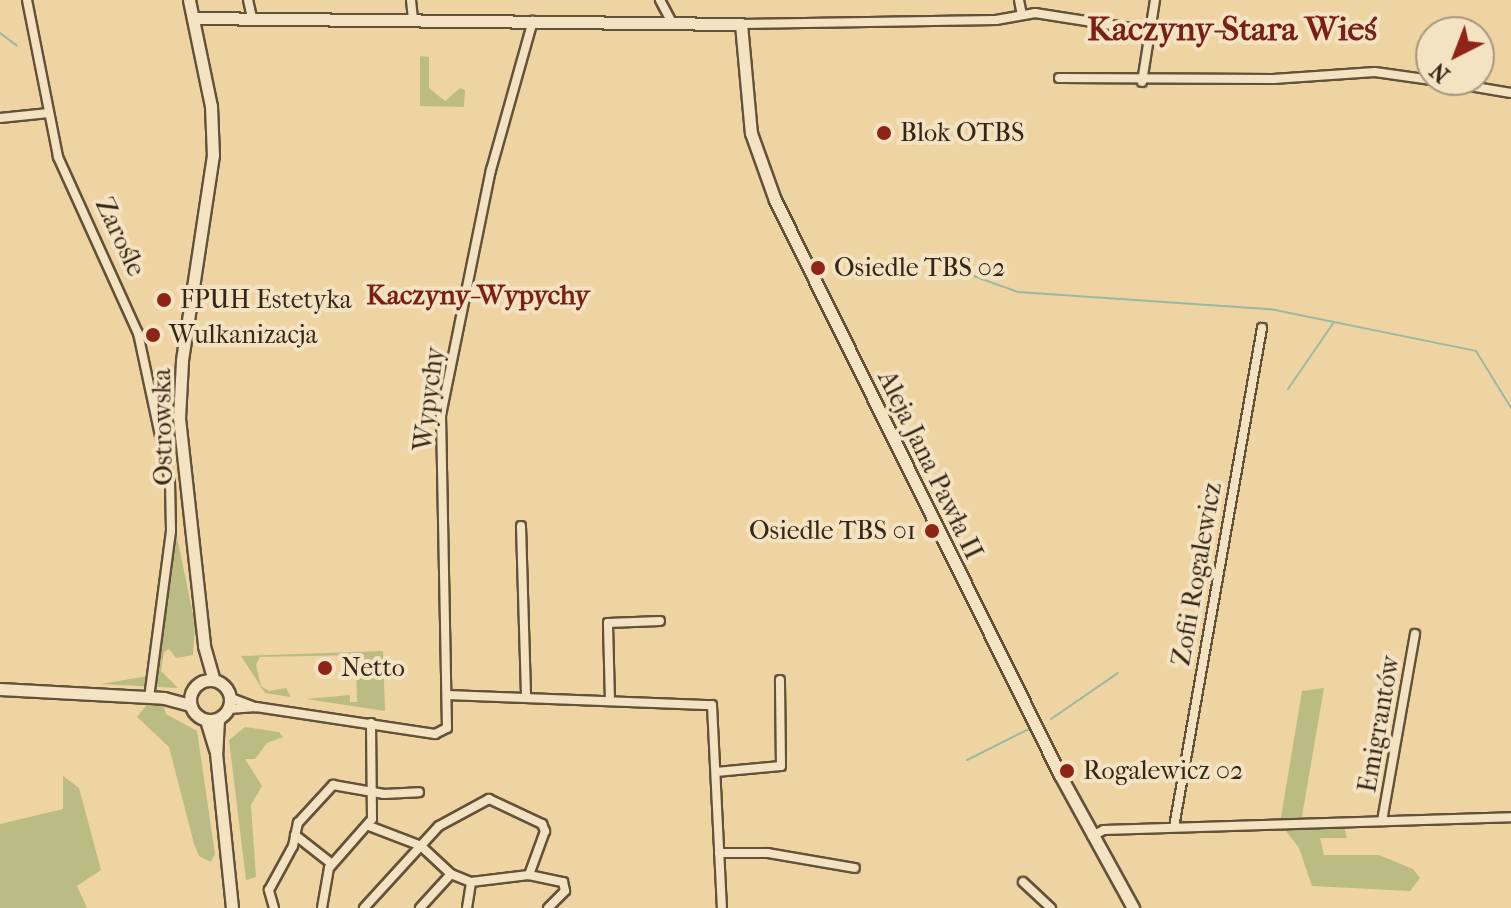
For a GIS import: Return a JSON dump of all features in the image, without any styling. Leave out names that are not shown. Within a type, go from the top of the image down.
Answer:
[{"type":"street","name":"Zarośle","points":[[27,0],[55,147],[130,309],[161,439],[172,505],[149,697]]},
{"type":"street","name":"Ostrowska","points":[[189,0],[211,106],[213,155],[182,361],[181,437],[208,680]]},
{"type":"street","points":[[248,0],[252,18]]},
{"type":"street","points":[[411,0],[413,20]]},
{"type":"street","points":[[660,0],[673,24]]},
{"type":"street","points":[[1019,0],[1022,15]]},
{"type":"street","points":[[1142,82],[1155,0]]},
{"type":"street","points":[[193,18],[741,24],[989,21],[1022,15],[1150,31]]},
{"type":"street","name":"Wypychy","points":[[371,723],[435,734],[447,728],[441,415],[491,170],[533,21]]},
{"type":"street","name":"Aleja Jana Pawła II","points":[[741,24],[751,133],[775,200],[1092,836],[1133,908]]},
{"type":"street","points":[[1059,78],[1142,82],[1375,72],[1415,78]]},
{"type":"street","points":[[0,118],[49,113]]},
{"type":"street","name":"Zofii Rogalewicz","points":[[1174,827],[1262,328]]},
{"type":"street","points":[[161,439],[181,437]]},
{"type":"street","points":[[521,526],[526,698]]},
{"type":"street","points":[[610,701],[608,623],[660,621]]},
{"type":"street","name":"Emigrantów","points":[[1382,821],[1415,634]]},
{"type":"street","points":[[190,700],[208,680],[225,686],[230,704]]},
{"type":"street","points":[[716,772],[781,766],[780,680]]},
{"type":"street","points":[[0,689],[190,700],[212,720],[232,908]]},
{"type":"street","points":[[447,695],[712,705],[722,908]]},
{"type":"street","points":[[212,720],[230,704],[371,723],[374,792],[369,826],[332,864],[324,881],[322,908]]},
{"type":"street","points":[[274,908],[270,886],[300,819],[335,783],[374,792],[419,792]]},
{"type":"street","points":[[364,908],[452,816],[496,799],[534,816],[544,828],[529,875]]},
{"type":"street","points":[[1092,836],[1104,830],[1511,817]]},
{"type":"street","points":[[369,826],[421,846],[451,874],[471,882],[529,875],[566,884],[548,908]]},
{"type":"street","points":[[295,835],[332,864]]},
{"type":"street","points":[[719,853],[768,853],[855,868]]},
{"type":"street","points":[[420,908],[451,874]]},
{"type":"street","points":[[467,908],[471,882]]},
{"type":"street","points":[[1023,882],[1051,908]]},
{"type":"green space","points":[[420,56],[429,57],[429,88],[445,101],[460,88],[465,90],[464,107],[420,106]]},
{"type":"green space","points":[[171,537],[177,537],[195,624],[193,655],[176,658],[169,649],[164,652],[161,671],[178,688],[101,684],[148,676]]},
{"type":"green space","points":[[383,651],[385,711],[306,699],[350,695],[350,702],[357,702],[356,655],[260,657],[256,665],[261,686],[269,691],[286,688],[291,697],[265,693],[241,656]]},
{"type":"green space","points":[[1324,688],[1301,822],[1342,819],[1347,838],[1320,838],[1324,855],[1379,855],[1413,869],[1420,878],[1410,891],[1312,886],[1299,848],[1280,823],[1302,691]]},
{"type":"green space","points":[[149,702],[163,705],[166,714],[197,731],[215,854],[211,862],[199,856],[194,844],[169,747],[137,717]]},
{"type":"green space","points":[[245,727],[279,732],[283,737],[267,743],[255,759],[245,759],[262,786],[251,805],[256,877],[246,880],[229,740]]},
{"type":"green space","points":[[63,776],[79,788],[101,870],[77,886],[87,908],[0,908],[0,824],[63,809]]},
{"type":"waterway","points":[[0,33],[17,46]]},
{"type":"waterway","points":[[957,270],[1018,292],[1270,309],[1476,351],[1511,408]]},
{"type":"waterway","points":[[1288,389],[1334,322]]},
{"type":"waterway","points":[[1051,719],[1118,673]]},
{"type":"waterway","points":[[967,760],[1029,729]]},
{"type":"place","name":"Blok OTBS","points":[[884,133]]},
{"type":"place","name":"Osiedle TBS 02","points":[[818,268]]},
{"type":"place","name":"FPUH Estetyka","points":[[164,300]]},
{"type":"place","name":"Wulkanizacja","points":[[153,335]]},
{"type":"place","name":"Osiedle TBS 01","points":[[932,531]]},
{"type":"place","name":"Netto","points":[[325,668]]},
{"type":"place","name":"Rogalewicz 02","points":[[1067,771]]},
{"type":"district","name":"Kaczyny-Stara Wieś","points":[[1232,30]]},
{"type":"district","name":"Kaczyny-Wypychy","points":[[478,295]]}]
